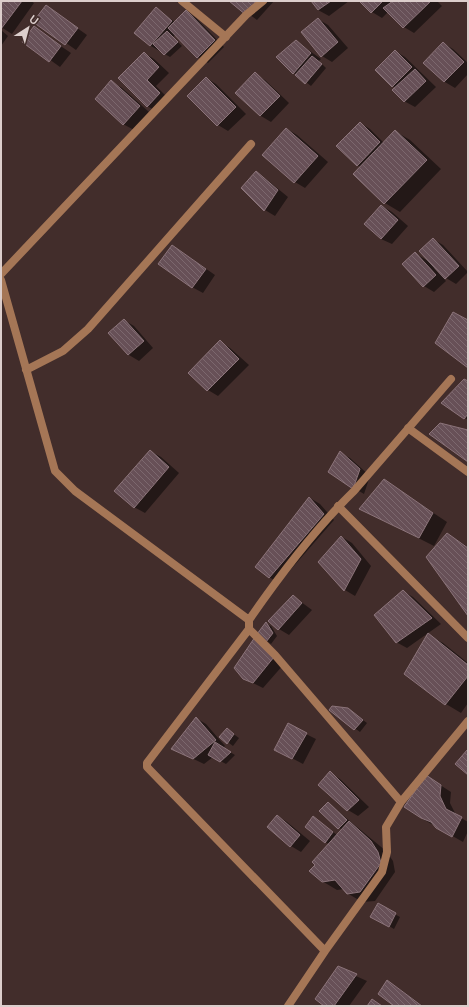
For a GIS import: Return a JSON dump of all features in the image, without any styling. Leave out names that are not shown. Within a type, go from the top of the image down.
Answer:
[{"type":"street","points":[[182,1],[226,37]]},
{"type":"street","points":[[1,274],[246,15],[263,1]]},
{"type":"street","points":[[26,370],[63,351],[88,329],[251,144]]},
{"type":"street","points":[[1,280],[55,471],[75,491],[248,620]]},
{"type":"street","points":[[402,802],[275,655],[249,629],[248,620],[268,592],[338,506],[354,491],[451,379]]},
{"type":"street","points":[[408,428],[468,472]]},
{"type":"street","points":[[338,506],[468,638]]},
{"type":"street","points":[[249,629],[147,763],[147,767],[325,951]]},
{"type":"street","points":[[288,1006],[325,951],[382,872],[387,852],[386,827],[402,802],[468,721]]},
{"type":"building","points":[[1,1],[22,1],[1,29]]},
{"type":"building","points":[[229,1],[259,1],[246,15]]},
{"type":"building","points":[[311,1],[331,1],[318,10]]},
{"type":"building","points":[[359,1],[383,1],[371,13]]},
{"type":"building","points":[[393,1],[431,1],[403,28],[383,8]]},
{"type":"building","points":[[46,5],[78,28],[65,45],[33,22]]},
{"type":"building","points":[[156,7],[172,21],[150,46],[134,33]]},
{"type":"building","points":[[186,10],[215,40],[197,58],[168,28]]},
{"type":"building","points":[[318,18],[338,42],[321,57],[301,32]]},
{"type":"building","points":[[34,26],[61,46],[49,62],[22,42]]},
{"type":"building","points":[[167,31],[178,42],[164,55],[153,44]]},
{"type":"building","points":[[296,40],[311,53],[293,74],[276,57]]},
{"type":"building","points":[[443,42],[464,62],[444,82],[423,63]]},
{"type":"building","points":[[395,50],[412,67],[392,87],[375,70]]},
{"type":"building","points":[[144,52],[159,67],[147,80],[160,93],[147,107],[118,78]]},
{"type":"building","points":[[312,56],[322,64],[305,84],[295,75]]},
{"type":"building","points":[[415,69],[426,81],[404,102],[392,90]]},
{"type":"building","points":[[255,72],[280,96],[260,116],[235,93]]},
{"type":"building","points":[[206,77],[236,107],[217,126],[187,96]]},
{"type":"building","points":[[111,80],[140,106],[123,125],[95,99]]},
{"type":"building","points":[[360,122],[380,142],[357,166],[336,146]]},
{"type":"building","points":[[286,128],[318,156],[294,183],[262,155]]},
{"type":"building","points":[[395,130],[427,160],[384,204],[353,174]]},
{"type":"building","points":[[256,171],[278,190],[264,211],[241,188]]},
{"type":"building","points":[[381,205],[398,220],[381,239],[364,224]]},
{"type":"building","points":[[433,238],[459,266],[445,279],[419,251]]},
{"type":"building","points":[[172,245],[206,269],[192,288],[158,264]]},
{"type":"building","points":[[415,252],[436,275],[423,287],[402,264]]},
{"type":"building","points":[[453,312],[468,320],[468,368],[435,343]]},
{"type":"building","points":[[124,319],[144,341],[128,355],[108,333]]},
{"type":"building","points":[[220,340],[239,359],[207,391],[188,373]]},
{"type":"building","points":[[464,379],[468,381],[468,414],[464,419],[441,403]]},
{"type":"building","points":[[440,423],[468,430],[468,462],[429,434]]},
{"type":"building","points":[[150,450],[169,467],[134,508],[114,491]]},
{"type":"building","points":[[340,451],[360,469],[353,489],[328,472]]},
{"type":"building","points":[[384,479],[433,513],[419,538],[359,509]]},
{"type":"building","points":[[309,497],[324,514],[269,578],[255,567]]},
{"type":"building","points":[[447,533],[468,548],[468,616],[426,557]]},
{"type":"building","points":[[341,536],[361,559],[344,591],[318,562]]},
{"type":"building","points":[[403,590],[432,618],[396,643],[374,615]]},
{"type":"building","points":[[293,595],[302,603],[278,630],[268,621]]},
{"type":"building","points":[[266,622],[273,633],[266,642],[257,634]]},
{"type":"building","points":[[428,633],[468,665],[468,676],[445,705],[404,674]]},
{"type":"building","points":[[255,637],[274,657],[253,683],[243,679],[234,668]]},
{"type":"building","points":[[332,706],[348,708],[363,720],[354,730],[329,710]]},
{"type":"building","points":[[196,717],[216,740],[193,759],[171,749]]},
{"type":"building","points":[[288,723],[307,733],[292,759],[274,750]]},
{"type":"building","points":[[227,728],[234,734],[227,744],[219,737]]},
{"type":"building","points":[[215,742],[231,752],[220,762],[208,755]]},
{"type":"building","points":[[467,750],[468,751],[468,775],[455,764]]},
{"type":"building","points":[[330,771],[359,800],[347,811],[318,785]]},
{"type":"building","points":[[426,775],[441,785],[440,796],[446,809],[462,817],[452,837],[436,828],[431,822],[421,818],[404,807]]},
{"type":"building","points":[[328,802],[347,820],[338,829],[319,811]]},
{"type":"building","points":[[277,815],[300,835],[290,847],[267,827]]},
{"type":"building","points":[[313,816],[333,832],[325,843],[305,827]]},
{"type":"building","points":[[349,821],[371,841],[378,852],[381,863],[360,892],[347,894],[335,880],[322,882],[309,871],[315,865],[312,862]]},
{"type":"building","points":[[378,903],[396,913],[389,927],[370,917]]},
{"type":"building","points":[[338,966],[357,974],[334,1006],[324,1006],[315,999]]},
{"type":"building","points":[[387,980],[422,1006],[394,1006],[378,994]]},
{"type":"building","points":[[372,999],[382,1006],[367,1006]]}]
